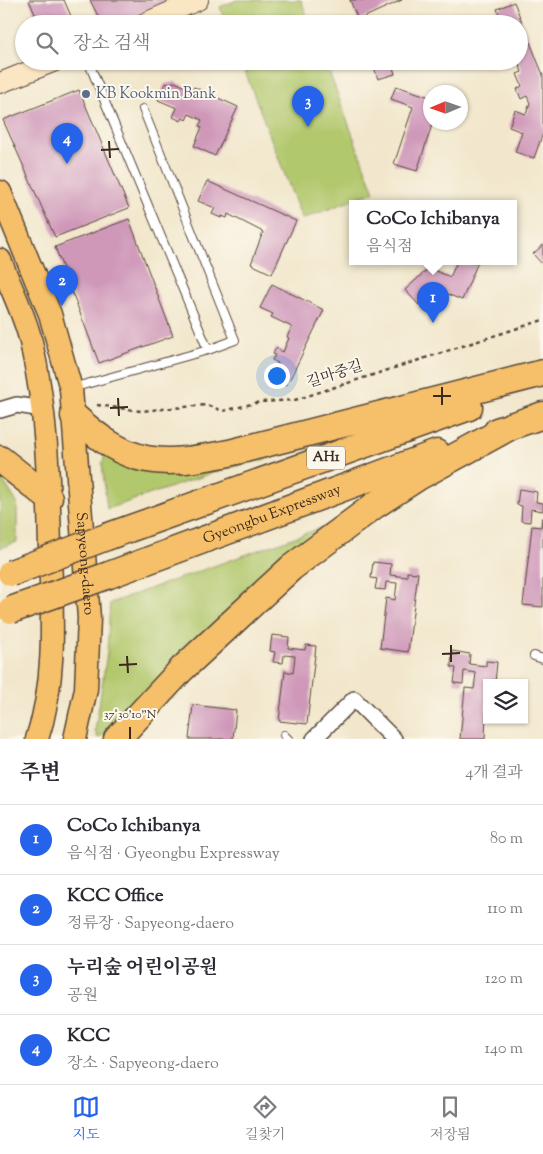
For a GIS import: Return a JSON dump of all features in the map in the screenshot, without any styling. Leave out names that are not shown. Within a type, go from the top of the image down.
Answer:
[{"type":"highway","points":[[86,410],[98,437],[126,452],[152,461],[179,462],[229,453],[543,373]]},
{"type":"highway","name":"AH1","points":[[6,575],[109,536],[543,380]]},
{"type":"highway","name":"Gyeongbu Expressway","points":[[6,612],[543,415]]},
{"type":"highway","points":[[117,739],[182,670],[291,568],[374,505],[418,477],[513,426]]},
{"type":"highway","points":[[0,459],[49,498]]},
{"type":"main road","name":"Sapyeong-daero","points":[[0,192],[50,314],[71,389],[86,410],[89,618],[86,689],[75,739]]},
{"type":"main road","points":[[0,260],[31,340],[43,409],[49,498],[51,668],[37,739]]},
{"type":"street","points":[[164,15],[198,0]]},
{"type":"street","points":[[0,83],[32,70]]},
{"type":"street","points":[[0,410],[17,405],[43,409]]},
{"type":"street","points":[[314,739],[354,699],[394,739]]},
{"type":"lane","points":[[92,70],[208,350]]},
{"type":"lane","points":[[71,389],[208,350],[236,340],[143,109]]},
{"type":"lane","points":[[534,656],[543,659]]},
{"type":"path","name":"길마중길","points":[[86,410],[142,411],[206,405],[223,411],[260,402],[295,400],[543,320]]},
{"type":"green space","points":[[237,0],[301,0],[307,15],[223,15],[220,7]]},
{"type":"green space","points":[[244,70],[328,70],[374,192],[302,219]]},
{"type":"green space","points":[[369,428],[311,448],[224,469],[107,509],[102,463],[106,454],[117,462]]},
{"type":"green space","points":[[0,475],[17,503],[17,542],[0,548]]},
{"type":"green space","points":[[357,515],[122,723],[98,738],[95,731],[107,653],[110,603]]},
{"type":"building","points":[[29,0],[64,0],[71,15],[35,15]]},
{"type":"building","points":[[90,0],[174,0],[142,15],[98,15]]},
{"type":"building","points":[[350,0],[402,0],[369,15],[356,15]]},
{"type":"building","points":[[514,2],[519,15],[499,15],[497,9]]},
{"type":"building","points":[[528,37],[543,75],[543,133],[534,158],[515,152],[522,132],[509,127],[515,110],[526,114],[530,103],[527,96],[521,99],[517,89],[522,86],[517,74],[522,72],[521,70],[528,70]]},
{"type":"building","points":[[375,70],[394,70],[395,74],[378,79]]},
{"type":"building","points":[[175,82],[192,90],[194,87],[238,107],[215,156],[194,146],[202,127],[199,126],[202,120],[189,114],[186,120],[183,118],[181,121],[173,117],[177,108],[158,100],[165,84]]},
{"type":"building","points":[[396,86],[423,95],[423,130],[430,130],[417,171],[394,164],[413,107],[391,99]]},
{"type":"building","points":[[79,90],[129,208],[55,237],[3,120]]},
{"type":"building","points":[[207,181],[296,221],[272,274],[251,264],[263,232],[228,214],[227,218],[222,216],[221,218],[212,214],[215,208],[198,201]]},
{"type":"building","points":[[129,219],[173,336],[99,363],[55,247]]},
{"type":"building","points":[[543,245],[543,265],[533,254]]},
{"type":"building","points":[[456,265],[477,265],[462,300],[437,290],[419,305],[405,290],[429,268],[450,277]]},
{"type":"building","points":[[272,284],[324,310],[287,385],[271,376],[278,363],[272,360],[276,348],[283,352],[292,327],[271,317],[273,314],[260,308]]},
{"type":"building","points":[[519,489],[537,492],[536,502],[543,503],[543,511],[531,509],[530,522],[521,521],[522,506],[517,505]]},
{"type":"building","points":[[542,518],[543,607],[523,605],[532,526],[541,527]]},
{"type":"building","points":[[373,562],[391,564],[390,575],[407,577],[407,572],[418,573],[408,652],[380,648],[386,598],[395,600],[397,583],[386,582],[385,590],[375,589],[377,579],[371,578]]},
{"type":"building","points":[[272,635],[289,637],[288,648],[305,650],[306,645],[316,646],[307,724],[279,721],[285,671],[293,673],[295,656],[284,655],[283,663],[273,662],[275,652],[270,651]]},
{"type":"building","points":[[452,651],[470,654],[469,664],[486,666],[486,661],[497,662],[495,679],[483,679],[485,739],[460,739],[465,688],[474,689],[476,673],[464,671],[463,684],[454,683],[456,668],[451,667]]},
{"type":"building","points":[[193,705],[236,710],[233,739],[189,739]]},
{"type":"place","name":"KB Kookmin Bank","points":[[86,94]]},
{"type":"place","name":"누리숲 어린이공원","points":[[308,127]]},
{"type":"place","name":"KCC","points":[[67,164]]},
{"type":"place","name":"KCC Office","points":[[62,306]]},
{"type":"place","name":"CoCo Ichibanya","points":[[433,323]]}]
